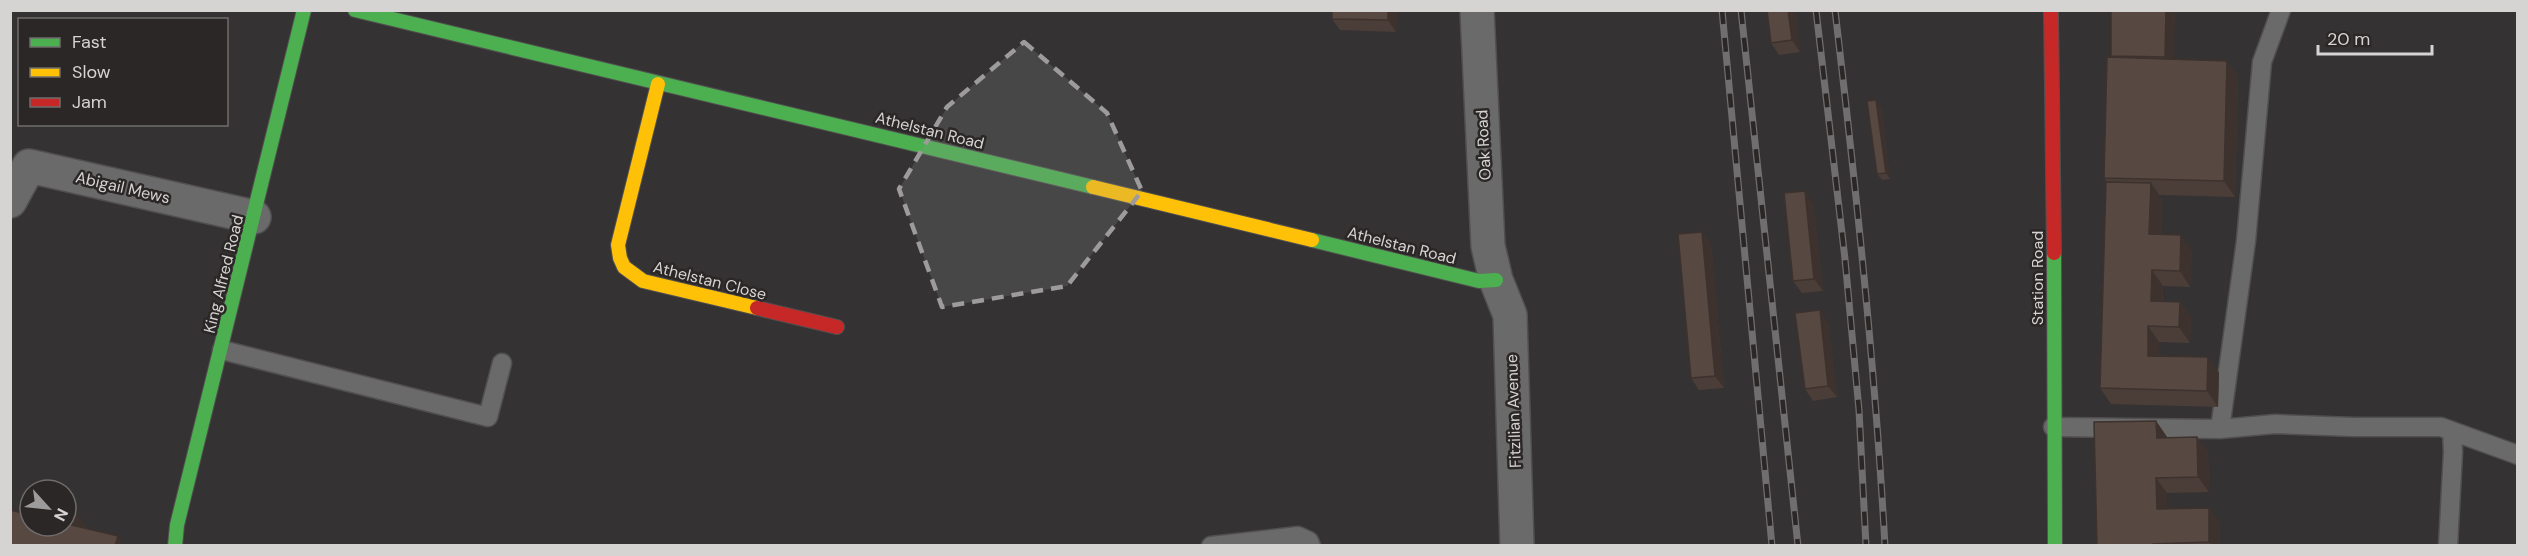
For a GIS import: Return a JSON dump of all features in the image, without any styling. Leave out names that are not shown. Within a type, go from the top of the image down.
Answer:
[{"type":"street","name":"King Alfred Road","points":[[175,546],[177,525],[304,10]]},
{"type":"street","name":"Athelstan Road","points":[[355,10],[1479,281],[1496,280]]},
{"type":"street","name":"Oak Road","points":[[1477,10],[1488,246],[1496,280]]},
{"type":"street","name":"Station Road","points":[[2051,10],[2054,128],[2055,546]]},
{"type":"street","name":"Athelstan Close","points":[[658,84],[618,245],[619,260],[643,281],[837,327]]},
{"type":"street","name":"Abigail Mews","points":[[10,201],[29,166],[254,217]]},
{"type":"street","name":"Fitzilian Avenue","points":[[1496,280],[1510,315],[1517,546]]},
{"type":"lane","points":[[2220,429],[2246,241],[2262,62],[2281,10]]},
{"type":"lane","points":[[222,350],[488,417],[502,363]]},
{"type":"lane","points":[[2053,427],[2220,429],[2275,424],[2354,428],[2441,427],[2517,455]]},
{"type":"lane","points":[[2448,546],[2452,431]]},
{"type":"lane","points":[[1212,546],[1298,536],[1309,541],[1311,546]]},
{"type":"highlighted area","points":[[1024,42],[1107,113],[1142,191],[1067,286],[942,307],[899,189],[947,107]]},
{"type":"building","points":[[1332,10],[1388,10],[1388,20],[1332,19]]},
{"type":"building","points":[[1767,10],[1788,10],[1792,40],[1771,43]]},
{"type":"building","points":[[2111,10],[2166,10],[2165,57],[2111,56]]},
{"type":"building","points":[[2107,57],[2227,61],[2224,181],[2104,178]]},
{"type":"building","points":[[1876,100],[1886,173],[1877,174],[1867,101]]},
{"type":"building","points":[[2106,182],[2151,183],[2149,234],[2181,235],[2180,271],[2152,270],[2151,301],[2180,302],[2179,327],[2148,326],[2148,356],[2208,357],[2207,391],[2100,388]]},
{"type":"building","points":[[1805,191],[1814,279],[1793,281],[1784,193]]},
{"type":"building","points":[[1702,232],[1715,376],[1691,378],[1678,234]]},
{"type":"building","points":[[1820,310],[1828,386],[1805,389],[1795,313]]},
{"type":"building","points":[[2156,421],[2157,438],[2197,437],[2198,477],[2156,478],[2157,509],[2209,508],[2209,542],[2153,544],[2153,546],[2097,546],[2094,422]]},
{"type":"building","points":[[10,510],[18,512],[18,538],[78,538],[78,527],[118,536],[115,546],[10,546]]},
{"type":"railway","points":[[1722,10],[1772,546]]},
{"type":"railway","points":[[1741,10],[1798,546]]},
{"type":"railway","points":[[1816,10],[1845,259],[1859,410],[1866,546]]},
{"type":"railway","points":[[1835,10],[1864,278],[1885,546]]},
{"type":"traffic: fast","points":[[175,546],[177,525],[304,10]]},
{"type":"traffic: fast","points":[[355,10],[1093,187]]},
{"type":"traffic: fast","points":[[1312,240],[1479,281],[1496,280]]},
{"type":"traffic: fast","points":[[2054,253],[2055,546]]},
{"type":"traffic: slow","points":[[658,84],[618,245],[620,258],[624,267],[643,281],[757,308]]},
{"type":"traffic: slow","points":[[1093,187],[1312,240]]},
{"type":"traffic: jam","points":[[2051,10],[2054,253]]},
{"type":"traffic: jam","points":[[757,308],[837,327]]}]
